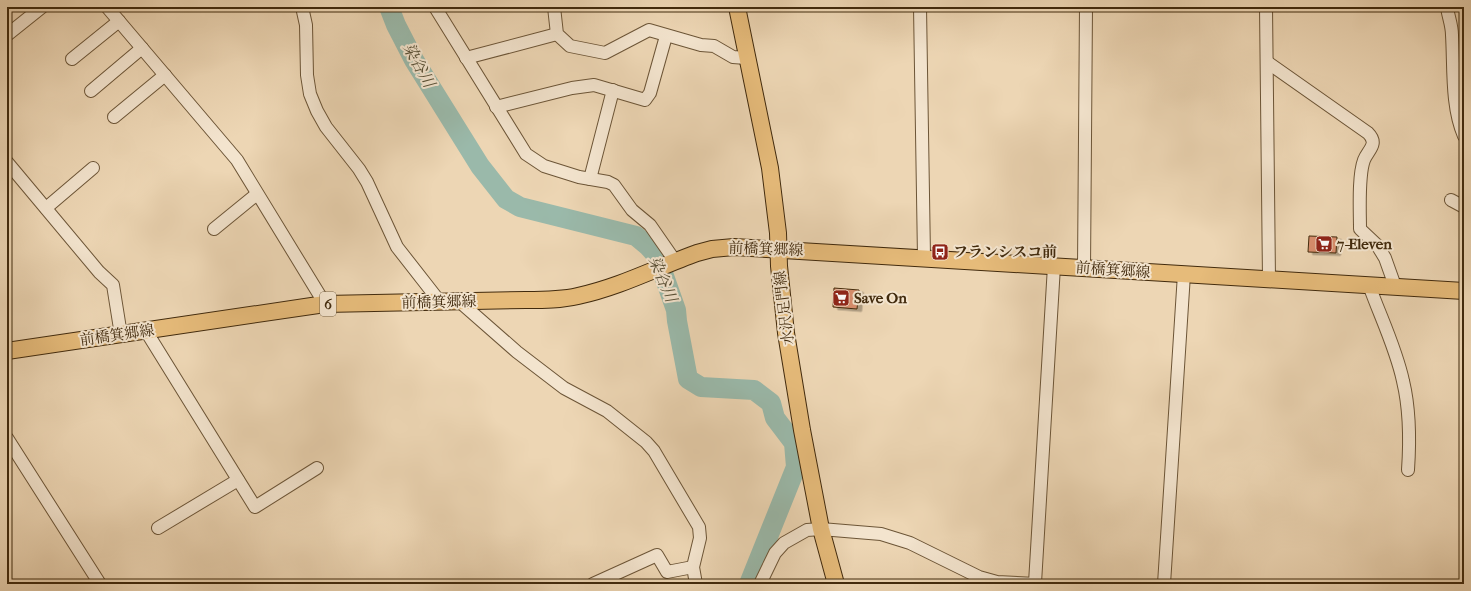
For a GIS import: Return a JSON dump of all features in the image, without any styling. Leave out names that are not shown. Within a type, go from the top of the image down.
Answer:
[{"type":"main road","name":"水沢足門線","points":[[737,7],[746,58],[770,168],[778,233],[779,266],[786,333],[802,430],[821,529],[836,584]]},
{"type":"main road","name":"前橋箕郷線","points":[[7,351],[325,304],[460,302],[553,299],[578,296],[607,288],[673,262],[712,249],[734,246],[1464,291]]},
{"type":"street","points":[[7,35],[42,7]]},
{"type":"street","points":[[107,7],[237,160],[325,304]]},
{"type":"street","points":[[302,7],[306,26],[307,75],[310,94],[317,111],[326,127],[359,169],[397,247],[440,302]]},
{"type":"street","points":[[435,7],[526,154],[544,166],[579,177],[608,182],[614,185],[632,210],[650,225],[673,262]]},
{"type":"street","points":[[554,7],[557,34],[570,46],[605,53],[649,30],[701,46],[714,46],[733,57],[746,58]]},
{"type":"street","points":[[920,7],[924,257]]},
{"type":"street","points":[[1084,268],[1086,7]]},
{"type":"street","points":[[1266,7],[1269,279]]},
{"type":"street","points":[[1447,7],[1452,33],[1452,58],[1457,112],[1464,136]]},
{"type":"street","points":[[72,59],[119,21]]},
{"type":"street","points":[[466,58],[557,34]]},
{"type":"street","points":[[496,107],[572,88],[594,85],[645,100],[650,94],[666,36]]},
{"type":"street","points":[[91,91],[142,48]]},
{"type":"street","points":[[1267,62],[1372,137],[1372,145],[1364,161],[1362,172],[1360,229],[1377,245],[1385,258],[1395,286]]},
{"type":"street","points":[[114,117],[165,76]]},
{"type":"street","points":[[590,179],[613,90]]},
{"type":"street","points":[[7,162],[99,272],[113,285],[121,335]]},
{"type":"street","points":[[46,208],[93,168]]},
{"type":"street","points":[[214,229],[257,194]]},
{"type":"street","points":[[1451,200],[1464,207]]},
{"type":"street","points":[[760,584],[775,553],[784,543],[807,530],[821,529],[881,534],[910,543],[979,576],[997,582],[1036,584],[1054,266]]},
{"type":"street","points":[[1164,584],[1184,274]]},
{"type":"street","points":[[1368,285],[1393,350],[1403,381],[1408,423],[1408,470]]},
{"type":"street","points":[[460,302],[523,356],[564,388],[607,411],[646,442],[654,451],[700,527],[700,538],[693,567],[696,584]]},
{"type":"street","points":[[146,331],[255,507],[317,468]]},
{"type":"street","points":[[7,438],[100,584]]},
{"type":"street","points":[[158,528],[238,480]]},
{"type":"street","points":[[593,584],[657,556],[667,572],[693,567]]},
{"type":"building","points":[[1309,236],[1337,237],[1336,253],[1308,252]]},
{"type":"building","points":[[834,288],[859,290],[857,309],[833,307]]},
{"type":"waterway","name":"染谷川","points":[[389,7],[396,25],[414,60],[480,166],[506,199],[520,207],[636,236],[657,256],[676,310],[688,379],[701,387],[754,390],[771,403],[775,418],[794,443],[796,467],[749,584]]},
{"type":"place","name":"7-Eleven","points":[[1324,244]]},
{"type":"place","name":"フランシスコ前","points":[[940,252]]},
{"type":"place","name":"Save On","points":[[841,298]]}]
